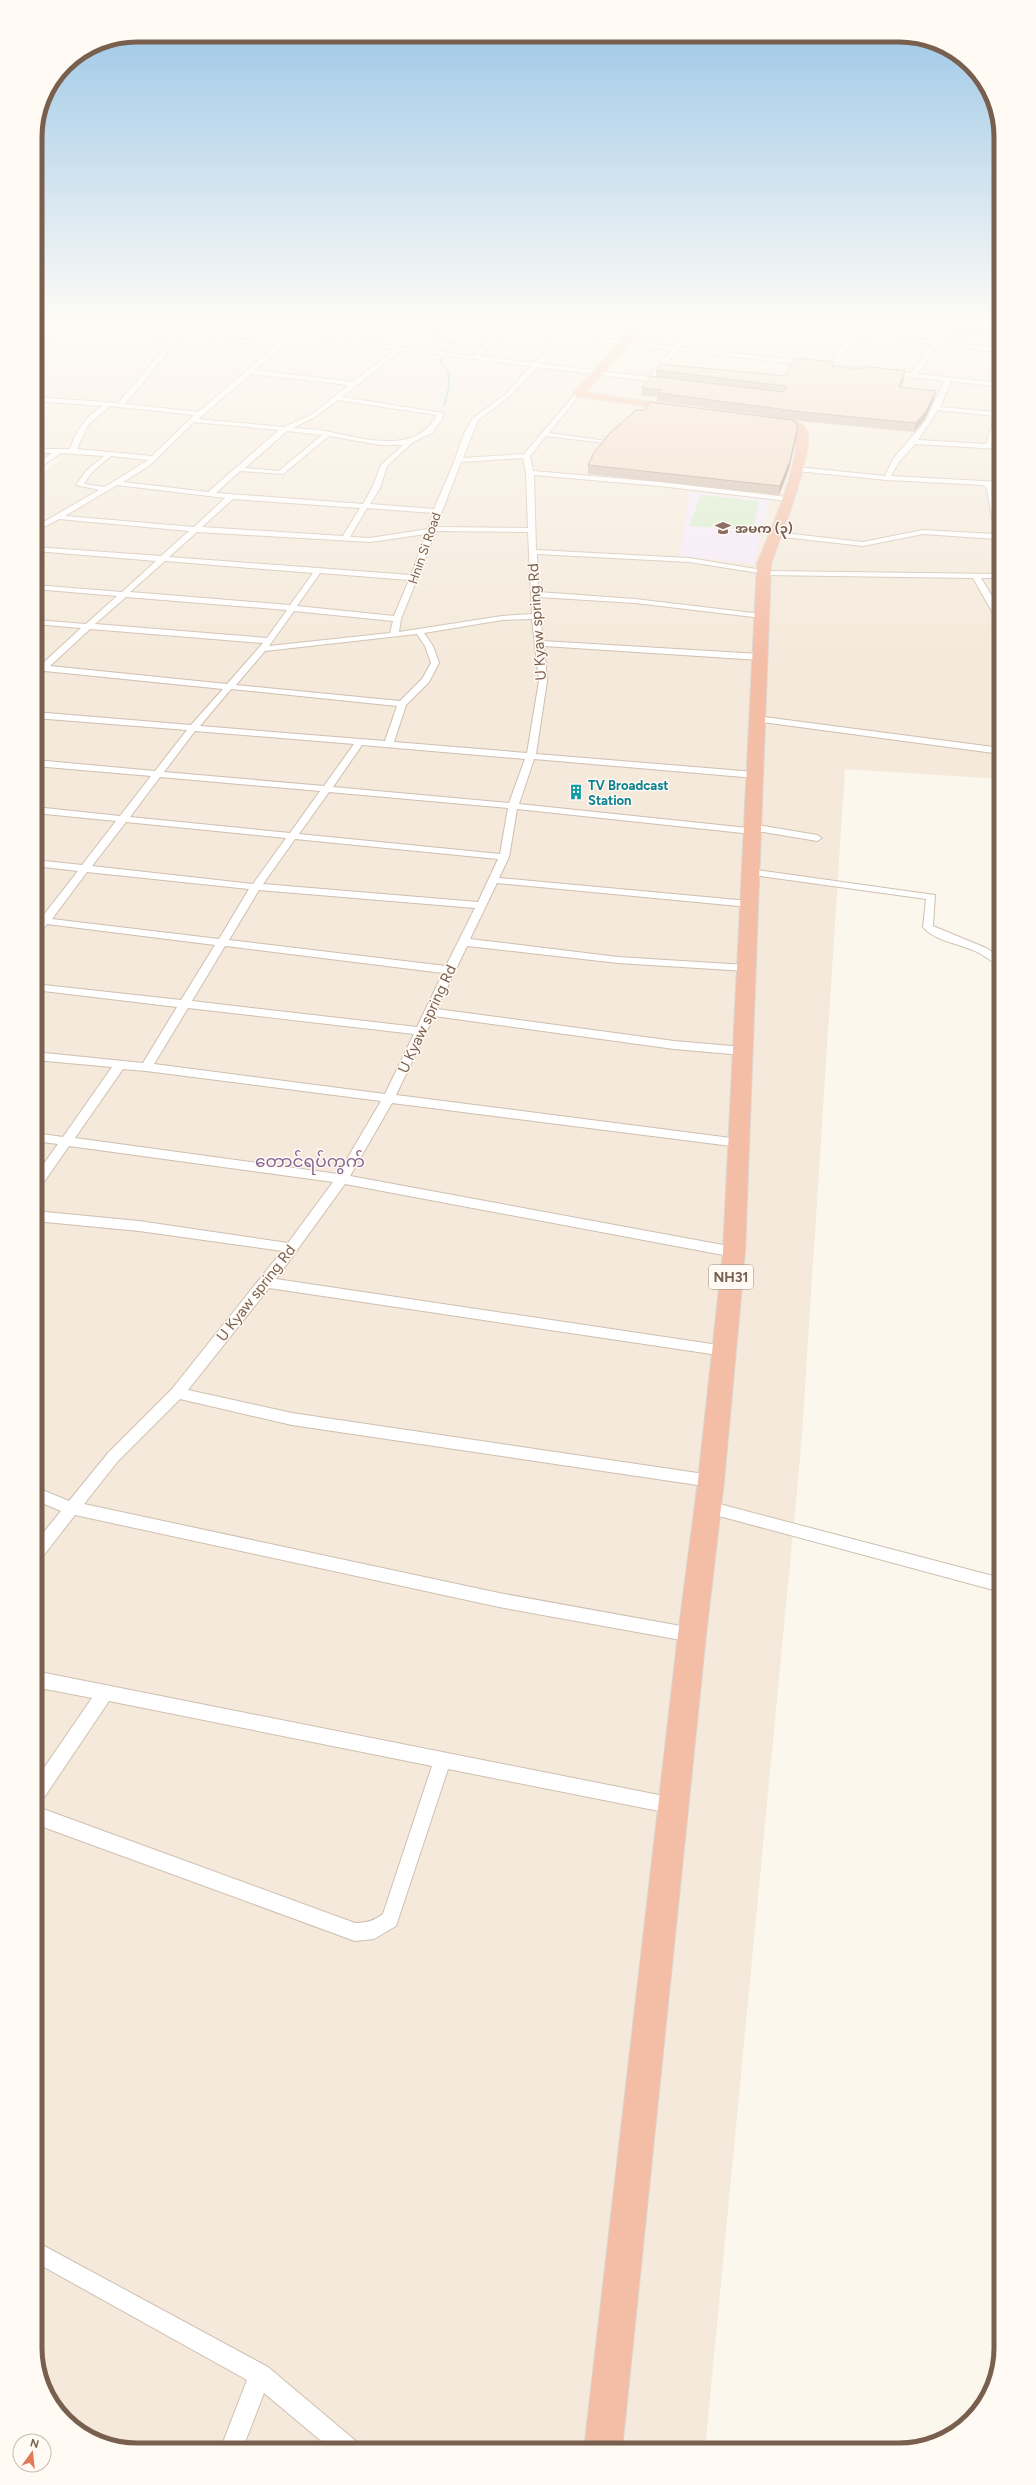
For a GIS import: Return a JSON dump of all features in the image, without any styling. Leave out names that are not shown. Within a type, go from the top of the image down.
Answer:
[{"type":"highway","name":"NH31","points":[[604,2443],[692,1635],[711,1481],[734,1252],[764,572],[797,469],[803,437]]},
{"type":"street","points":[[73,451],[76,437]]},
{"type":"street","points":[[42,526],[147,465],[175,437]]},
{"type":"street","points":[[210,494],[276,437]]},
{"type":"street","points":[[238,469],[282,473],[323,437]]},
{"type":"street","points":[[355,437],[396,443],[412,441],[422,437]]},
{"type":"street","name":"Hnin Si Road","points":[[394,635],[397,619],[415,578],[437,511],[466,437]]},
{"type":"street","points":[[458,460],[526,456],[542,437]]},
{"type":"street","points":[[569,437],[604,441]]},
{"type":"street","points":[[887,478],[894,460],[914,442],[917,437]]},
{"type":"street","points":[[989,446],[992,437]]},
{"type":"street","points":[[345,539],[376,488],[384,465],[412,441]]},
{"type":"street","points":[[914,442],[994,446]]},
{"type":"street","points":[[42,451],[73,451],[153,458]]},
{"type":"street","points":[[42,464],[58,452]]},
{"type":"street","points":[[106,489],[80,485],[88,472],[110,454]]},
{"type":"street","name":"U Kyaw spring Rd","points":[[42,1546],[113,1457],[177,1393],[266,1283],[342,1180],[360,1145],[389,1098],[504,857],[513,806],[531,756],[543,681],[534,594],[530,473],[526,456]]},
{"type":"street","points":[[797,469],[887,478],[994,484]]},
{"type":"street","points":[[530,473],[660,484],[787,499]]},
{"type":"street","points":[[117,483],[231,497],[437,511]]},
{"type":"street","points":[[988,484],[991,490],[994,508]]},
{"type":"street","points":[[42,665],[89,626],[231,497]]},
{"type":"street","points":[[58,517],[196,529],[370,540],[432,530],[532,530]]},
{"type":"street","points":[[775,534],[863,544],[923,532],[994,537]]},
{"type":"street","points":[[42,550],[415,578]]},
{"type":"street","points":[[532,552],[689,560],[764,572],[994,576]]},
{"type":"street","points":[[42,919],[85,868],[193,728],[269,641],[318,571]]},
{"type":"street","points":[[976,576],[994,608]]},
{"type":"street","points":[[42,588],[292,608],[397,619]]},
{"type":"street","points":[[534,594],[635,601],[762,616]]},
{"type":"street","points":[[262,649],[394,635],[502,618],[536,616]]},
{"type":"street","points":[[42,623],[269,641]]},
{"type":"street","points":[[389,744],[402,704],[426,680],[435,663],[429,646],[419,631]]},
{"type":"street","points":[[539,643],[760,657]]},
{"type":"street","points":[[42,667],[228,688],[402,704]]},
{"type":"street","points":[[42,716],[755,775]]},
{"type":"street","points":[[757,719],[994,750]]},
{"type":"street","points":[[146,1067],[256,887],[291,836],[360,742]]},
{"type":"street","points":[[42,764],[513,806],[752,829],[817,838]]},
{"type":"street","points":[[42,811],[504,857]]},
{"type":"street","points":[[42,864],[256,887],[481,905]]},
{"type":"street","points":[[750,872],[931,897],[928,927],[940,934],[982,950],[994,958]]},
{"type":"street","points":[[493,880],[749,904]]},
{"type":"street","points":[[42,921],[450,970]]},
{"type":"street","points":[[464,942],[618,960],[746,968]]},
{"type":"street","points":[[42,988],[421,1031]]},
{"type":"street","points":[[430,1012],[674,1044],[743,1051]]},
{"type":"street","points":[[42,1057],[146,1067],[739,1144]]},
{"type":"street","points":[[42,1176],[120,1064]]},
{"type":"street","points":[[42,1138],[342,1180],[734,1252]]},
{"type":"street","points":[[42,1217],[139,1226],[291,1248]]},
{"type":"street","points":[[266,1283],[725,1351]]},
{"type":"street","points":[[177,1393],[292,1419],[711,1481]]},
{"type":"street","points":[[42,1496],[71,1508],[499,1600],[692,1635]]},
{"type":"street","points":[[708,1507],[994,1583]]},
{"type":"street","points":[[42,1680],[674,1806]]},
{"type":"street","points":[[42,1786],[105,1693]]},
{"type":"street","points":[[42,1818],[355,1932],[366,1932],[381,1928],[390,1920],[442,1760]]},
{"type":"street","points":[[42,2255],[260,2375],[341,2443]]},
{"type":"street","points":[[234,2443],[260,2375]]},
{"type":"shaded area","points":[[42,437],[994,437],[994,779],[845,769],[801,1449],[706,2443],[131,2443],[107,2438],[95,2433],[79,2423],[58,2401],[45,2372],[42,2348],[42,474],[61,459],[42,456]]},
{"type":"shaded area","name":"အမက (၃)","points":[[690,492],[770,500],[754,564],[679,556]]},
{"type":"green space","points":[[701,495],[759,501],[753,530],[689,526]]},
{"type":"building","points":[[607,437],[795,437],[790,461],[780,486],[588,465],[595,451]]},
{"type":"place","name":"အမက (၃)","points":[[723,528]]},
{"type":"place","name":"TV Broadcast Station","points":[[576,792]]},
{"type":"district","name":"တောင်ရပ်ကွက်","points":[[310,1161]]}]
